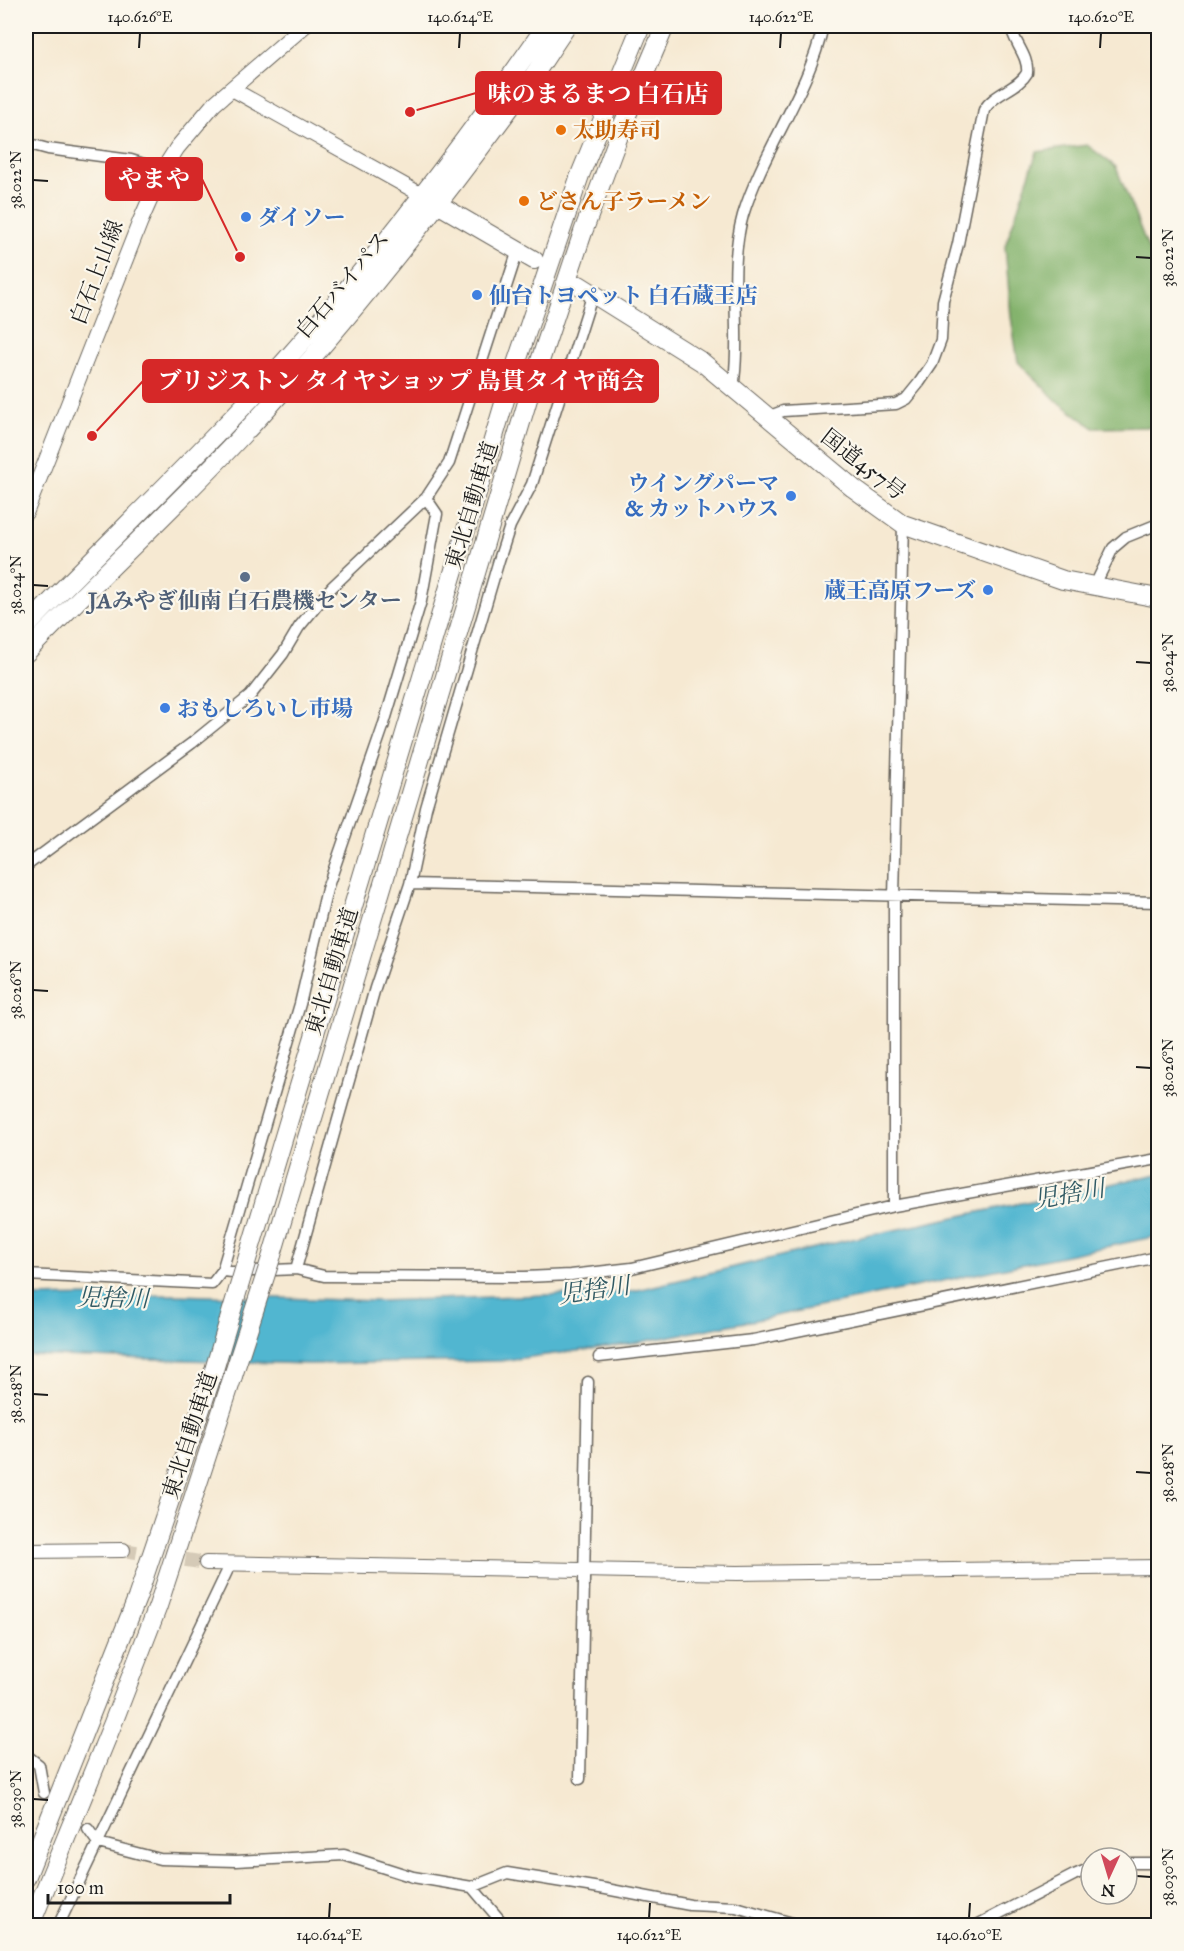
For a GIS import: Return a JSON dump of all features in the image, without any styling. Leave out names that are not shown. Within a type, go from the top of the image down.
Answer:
[{"type":"highway","name":"白石バイパス","points":[[430,200],[546,26]]},
{"type":"highway","name":"白石バイパス","points":[[26,652],[31,625],[254,394],[430,200],[531,80],[567,26]]},
{"type":"highway","name":"東北自動車道","points":[[26,1878],[137,1598],[214,1370],[514,370],[580,175],[641,26]]},
{"type":"highway","name":"東北自動車道","points":[[30,1926],[158,1606],[272,1255],[534,379],[583,232],[624,122],[665,26]]},
{"type":"highway","points":[[430,200],[534,260]]},
{"type":"highway","name":"国道457号","points":[[586,289],[702,363],[854,488],[903,524],[1063,580],[1158,597]]},
{"type":"main road","name":"白石上山線","points":[[26,512],[140,222],[163,170],[197,123],[214,104],[304,26]]},
{"type":"street","points":[[733,388],[737,362],[735,257],[743,217],[755,181],[820,41],[823,26]]},
{"type":"street","points":[[768,417],[783,411],[896,404],[906,399],[932,364],[941,340],[943,301],[958,244],[984,110],[994,97],[1020,81],[1027,73],[1026,62],[1011,26]]},
{"type":"street","points":[[232,89],[430,200]]},
{"type":"street","points":[[26,143],[48,149],[131,160],[163,170]]},
{"type":"street","points":[[26,866],[192,743],[250,696],[299,627],[332,587],[426,498],[449,463],[518,250]]},
{"type":"street","points":[[296,1269],[375,988],[410,884],[426,808],[499,560],[510,526],[532,484],[586,289]]},
{"type":"street","points":[[26,1275],[212,1284],[222,1271],[300,1004],[327,889],[383,727],[421,601],[438,514],[426,498]]},
{"type":"street","points":[[894,1206],[894,897],[903,524]]},
{"type":"street","points":[[1094,587],[1113,548],[1126,537],[1158,524]]},
{"type":"street","points":[[410,884],[1158,902]]},
{"type":"street","points":[[222,1271],[296,1269],[324,1276],[571,1275],[642,1266],[894,1206],[1158,1159]]},
{"type":"street","points":[[599,1357],[753,1340],[1158,1257]]},
{"type":"street","points":[[580,1779],[588,1382]]},
{"type":"street","points":[[26,1551],[123,1550]]},
{"type":"street","points":[[206,1563],[737,1573],[1158,1568]]},
{"type":"street","points":[[58,1926],[231,1563]]},
{"type":"street","points":[[26,1755],[39,1765],[44,1793]]},
{"type":"street","points":[[88,1829],[98,1843],[160,1859],[236,1861],[344,1854],[413,1877],[472,1887],[507,1873],[616,1890],[690,1905],[736,1907],[802,1926]]},
{"type":"street","points":[[1139,1863],[1158,1863]]},
{"type":"street","points":[[975,1926],[1079,1873]]},
{"type":"street","points":[[472,1887],[505,1926]]},
{"type":"green space","points":[[1087,145],[1116,167],[1158,273],[1158,423],[1150,427],[1094,428],[1056,400],[1018,362],[1011,317],[1005,246],[1037,152]]},
{"type":"water","name":"児捨川","points":[[1158,1174],[1158,1236],[630,1344],[500,1361],[309,1364],[26,1355],[26,1297],[175,1295],[379,1301],[629,1292],[852,1239]]},
{"type":"tunnel","points":[[123,1550],[206,1563]]},
{"type":"place","name":"味のまるまつ 白石店","points":[[410,112]]},
{"type":"place","name":"太助寿司","points":[[561,130]]},
{"type":"place","name":"どさん子ラーメン","points":[[524,201]]},
{"type":"place","name":"ダイソー","points":[[246,217]]},
{"type":"place","name":"やまや","points":[[240,257]]},
{"type":"place","name":"仙台トヨペット 白石蔵王店","points":[[477,295]]},
{"type":"place","name":"ブリジストン タイヤショップ 島貫タイヤ商会","points":[[92,436]]},
{"type":"place","name":"ウイングパーマ & カットハウス","points":[[791,496]]},
{"type":"place","name":"JAみやぎ仙南 白石農機センター","points":[[245,577]]},
{"type":"place","name":"蔵王高原フーズ","points":[[988,590]]},
{"type":"place","name":"おもしろいし市場","points":[[165,708]]}]
